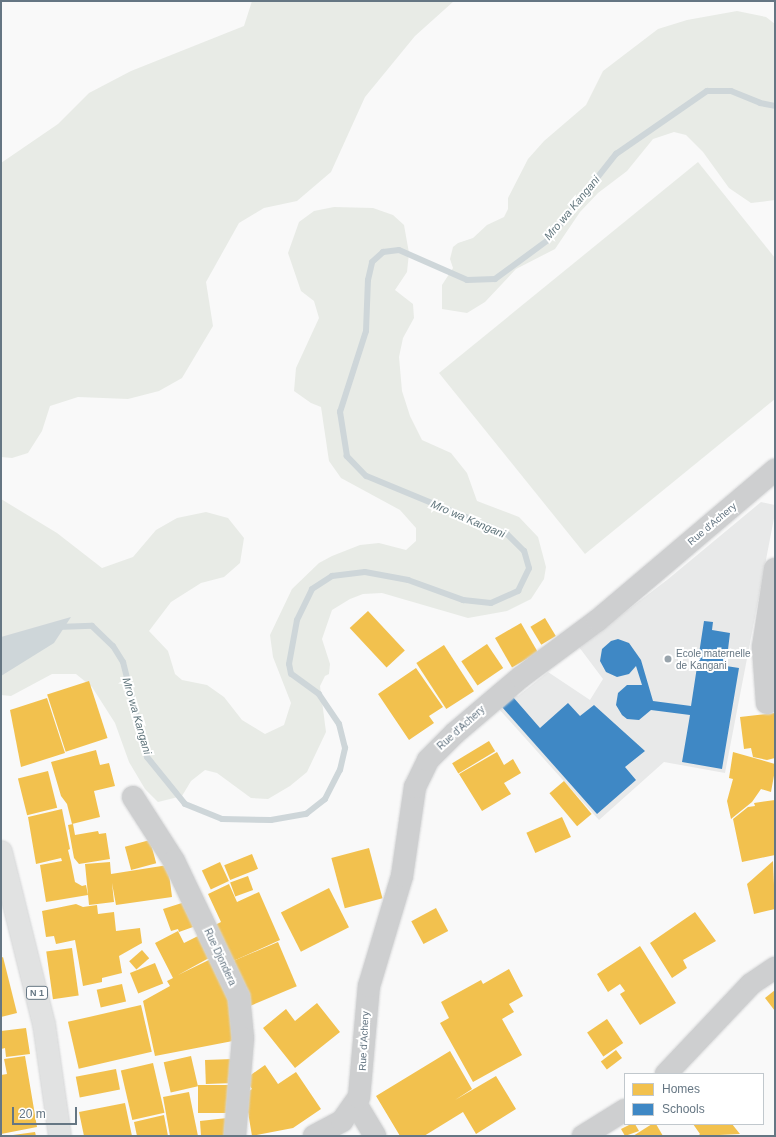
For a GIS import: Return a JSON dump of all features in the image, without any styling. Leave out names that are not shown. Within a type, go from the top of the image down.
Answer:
[{"type":"main road","name":"N 1","points":[[1,852],[44,1024],[60,1136]]},
{"type":"street","name":"Rue d'Achery","points":[[314,1136],[342,1121],[356,1104],[362,1084],[369,986],[402,876],[415,787],[428,760],[450,737],[521,677],[598,620],[772,475]]},
{"type":"street","points":[[767,703],[769,647],[775,569]]},
{"type":"street","name":"Rue Djondera","points":[[133,796],[174,861],[239,997],[243,1038],[236,1136]]},
{"type":"street","points":[[667,1073],[751,984],[775,968]]},
{"type":"street","points":[[356,1104],[375,1136]]},
{"type":"street","points":[[583,1136],[624,1111]]},
{"type":"shaded area","points":[[252,1],[454,1],[415,36],[365,97],[331,172],[297,201],[264,208],[239,223],[206,282],[213,326],[182,378],[159,391],[128,399],[78,397],[50,406],[42,431],[28,453],[12,458],[1,457],[1,163],[58,124],[89,93],[131,71],[244,26]]},
{"type":"shaded area","points":[[737,11],[766,17],[775,24],[775,200],[751,203],[729,188],[703,152],[686,135],[674,132],[653,139],[627,171],[598,193],[580,212],[555,249],[516,269],[485,302],[467,313],[442,309],[442,285],[453,268],[450,259],[453,247],[458,243],[473,238],[487,225],[504,217],[508,209],[508,198],[528,159],[544,141],[586,105],[603,71],[658,29],[687,20]]},
{"type":"shaded area","points":[[698,162],[775,258],[775,399],[585,554],[439,373]]},
{"type":"shaded area","points":[[334,207],[373,208],[393,215],[404,225],[409,253],[407,272],[395,290],[413,304],[414,318],[403,338],[399,357],[402,391],[410,416],[422,440],[451,453],[467,473],[477,501],[519,517],[538,537],[546,567],[544,579],[531,599],[507,611],[468,618],[382,593],[363,594],[350,599],[332,610],[322,639],[330,664],[329,674],[325,676],[320,686],[326,732],[307,772],[290,786],[268,799],[251,798],[217,773],[205,770],[191,781],[182,796],[158,802],[145,789],[129,762],[115,723],[92,687],[76,674],[52,674],[11,696],[1,695],[1,499],[57,533],[102,568],[133,557],[156,530],[177,518],[206,512],[228,518],[244,538],[240,563],[224,577],[201,583],[171,602],[149,631],[168,651],[175,674],[182,680],[207,685],[224,697],[242,720],[265,734],[284,725],[291,703],[273,657],[270,635],[292,589],[319,563],[360,545],[379,543],[406,550],[416,541],[416,528],[400,510],[341,478],[329,461],[321,407],[311,403],[294,391],[296,368],[319,318],[314,301],[301,291],[288,253],[299,222],[314,211]]},
{"type":"shaded area","name":"Ecole maternelle de Kangani","points":[[761,502],[775,505],[775,513],[725,773],[664,762],[599,820],[498,708],[514,693],[518,696],[548,672],[590,700],[603,679],[579,647],[667,580]]},
{"type":"shaded area","points":[[71,617],[54,643],[1,676],[1,637]]},
{"type":"building: Homes","points":[[368,611],[405,650],[387,668],[350,628]]},
{"type":"building: Homes","points":[[545,618],[556,636],[541,645],[530,627]]},
{"type":"building: Homes","points":[[521,623],[538,652],[512,667],[495,638]]},
{"type":"building: Homes","points":[[487,644],[503,668],[478,685],[461,661]]},
{"type":"building: Homes","points":[[444,645],[474,691],[446,709],[416,663]]},
{"type":"building: Homes","points":[[416,668],[443,707],[429,716],[434,723],[409,740],[378,694]]},
{"type":"building: Homes","points":[[89,681],[108,738],[66,752],[47,695]]},
{"type":"building: Homes","points":[[47,698],[65,753],[21,767],[10,710]]},
{"type":"building: Homes","points":[[773,699],[775,699],[775,758],[767,760],[753,757],[751,748],[744,749],[740,717],[774,713]]},
{"type":"building: Homes","points":[[489,741],[495,751],[458,773],[452,763]]},
{"type":"building: Homes","points":[[96,750],[100,765],[109,763],[115,786],[94,791],[100,817],[72,824],[67,804],[61,796],[51,762]]},
{"type":"building: Homes","points":[[497,752],[504,765],[513,759],[521,773],[504,783],[511,794],[482,811],[459,774]]},
{"type":"building: Homes","points":[[733,752],[775,764],[775,770],[771,792],[761,789],[752,802],[731,819],[727,801],[733,779],[729,778]]},
{"type":"building: Homes","points":[[48,771],[57,808],[27,815],[18,778]]},
{"type":"building: Homes","points":[[564,781],[592,814],[577,826],[549,793]]},
{"type":"building: Homes","points":[[775,800],[775,855],[742,862],[733,819],[748,807],[755,806],[754,803]]},
{"type":"building: Homes","points":[[62,809],[70,849],[68,850],[75,882],[82,886],[86,885],[88,895],[46,902],[40,865],[62,861],[61,858],[36,864],[28,817]]},
{"type":"building: Homes","points":[[562,817],[571,837],[535,853],[526,833]]},
{"type":"building: Homes","points":[[73,824],[75,835],[98,831],[99,834],[106,833],[110,859],[79,864],[74,858],[68,825]]},
{"type":"building: Homes","points":[[150,840],[156,863],[131,870],[125,847]]},
{"type":"building: Homes","points":[[369,848],[382,898],[345,908],[331,858]]},
{"type":"building: Homes","points":[[252,854],[258,869],[230,880],[224,865]]},
{"type":"building: Homes","points":[[773,861],[775,909],[754,914],[747,884]]},
{"type":"building: Homes","points":[[110,862],[111,874],[168,865],[172,897],[116,905],[112,883],[114,902],[89,905],[85,864]]},
{"type":"building: Homes","points":[[220,862],[229,881],[211,889],[202,870]]},
{"type":"building: Homes","points":[[248,876],[253,890],[235,897],[230,882]]},
{"type":"building: Homes","points":[[229,884],[237,902],[259,892],[280,940],[231,962],[215,925],[221,922],[208,894]]},
{"type":"building: Homes","points":[[329,888],[349,927],[301,952],[281,913]]},
{"type":"building: Homes","points":[[185,902],[193,927],[179,932],[178,929],[171,931],[163,909]]},
{"type":"building: Homes","points":[[76,904],[83,907],[97,905],[98,914],[114,912],[116,931],[140,928],[142,943],[119,956],[122,973],[102,978],[102,982],[83,986],[75,940],[56,944],[54,936],[46,937],[42,911]]},
{"type":"building: Homes","points":[[436,908],[448,931],[423,944],[411,921]]},
{"type":"building: Homes","points":[[695,912],[716,941],[683,960],[687,968],[672,978],[650,943]]},
{"type":"building: Homes","points":[[178,931],[184,943],[198,936],[209,958],[178,975],[217,956],[232,987],[238,1040],[155,1056],[143,1001],[170,986],[167,981],[173,978],[155,943]]},
{"type":"building: Homes","points":[[278,942],[297,986],[247,1007],[228,963]]},
{"type":"building: Homes","points":[[640,946],[676,1003],[640,1025],[620,994],[625,991],[620,984],[608,992],[597,974]]},
{"type":"building: Homes","points":[[72,948],[79,996],[53,999],[46,952]]},
{"type":"building: Homes","points":[[142,950],[149,958],[136,969],[129,961]]},
{"type":"building: Homes","points":[[3,957],[17,1013],[1,1017],[1,958]]},
{"type":"building: Homes","points":[[155,963],[163,983],[138,994],[130,973]]},
{"type":"building: Homes","points":[[509,969],[523,996],[509,1004],[514,1012],[502,1019],[522,1055],[473,1082],[440,1023],[449,1018],[441,1002],[481,980],[483,984]]},
{"type":"building: Homes","points":[[122,984],[126,1002],[101,1007],[97,990]]},
{"type":"building: Homes","points":[[775,990],[775,1011],[765,998]]},
{"type":"building: Homes","points":[[317,1003],[340,1032],[295,1068],[263,1028],[286,1009],[295,1021]]},
{"type":"building: Homes","points":[[141,1005],[152,1052],[79,1069],[68,1022]]},
{"type":"building: Homes","points":[[607,1019],[623,1043],[603,1056],[587,1032]]},
{"type":"building: Homes","points":[[26,1028],[30,1054],[6,1057],[5,1048],[1,1049],[1,1031]]},
{"type":"building: Homes","points":[[616,1050],[622,1058],[607,1069],[601,1061]]},
{"type":"building: Homes","points":[[450,1051],[472,1089],[455,1100],[496,1076],[516,1109],[476,1134],[463,1112],[424,1136],[400,1136],[376,1096]]},
{"type":"building: Homes","points":[[25,1056],[37,1127],[1,1134],[1,1075],[7,1074],[4,1059]]},
{"type":"building: Homes","points":[[191,1056],[198,1086],[171,1093],[164,1062]]},
{"type":"building: Homes","points":[[233,1059],[234,1083],[206,1084],[205,1060]]},
{"type":"building: Homes","points":[[153,1063],[164,1113],[132,1120],[121,1070]]},
{"type":"building: Homes","points":[[265,1065],[278,1084],[296,1072],[321,1109],[293,1128],[252,1136],[245,1094],[252,1089],[245,1079]]},
{"type":"building: Homes","points":[[116,1069],[120,1090],[80,1097],[76,1077]]},
{"type":"building: Homes","points":[[198,1085],[234,1085],[234,1113],[198,1113]]},
{"type":"building: Homes","points":[[189,1092],[198,1136],[170,1136],[163,1097]]},
{"type":"building: Homes","points":[[125,1103],[132,1136],[84,1136],[79,1112]]},
{"type":"building: Homes","points":[[164,1115],[168,1136],[137,1136],[134,1122]]},
{"type":"building: Homes","points":[[227,1118],[229,1136],[201,1136],[200,1121]]},
{"type":"building: Homes","points":[[629,1125],[636,1125],[639,1131],[625,1136],[621,1129]]},
{"type":"building: Homes","points":[[650,1125],[657,1125],[663,1136],[633,1136]]},
{"type":"building: Homes","points":[[694,1125],[733,1125],[740,1134],[698,1136],[700,1134]]},
{"type":"building: Homes","points":[[35,1132],[36,1136],[13,1136],[13,1135]]},
{"type":"building: Schools","points":[[704,621],[713,622],[712,630],[730,633],[726,666],[739,668],[722,769],[682,762],[690,715],[651,710],[639,720],[627,719],[622,715],[616,705],[618,693],[627,685],[642,685],[636,666],[629,674],[617,677],[606,672],[600,661],[602,649],[611,641],[618,639],[629,643],[641,660],[653,701],[691,706]]},
{"type":"building: Schools","points":[[513,697],[540,728],[568,703],[580,716],[594,705],[645,751],[625,767],[636,780],[597,814],[502,707]]},
{"type":"waterway","name":"Mro wa Kangani","points":[[57,627],[92,626],[113,646],[123,662],[147,757],[185,804],[222,819],[271,820],[306,814],[325,799],[340,770],[345,748],[339,724],[319,694],[291,674],[289,664],[297,620],[312,589],[332,576],[365,572],[408,580],[463,600],[491,603],[518,591],[529,568],[524,551],[507,534],[366,476],[347,456],[340,412],[366,331],[368,280],[372,262],[383,252],[399,250],[467,280],[495,279],[548,240],[616,154],[707,91],[731,91],[760,103],[775,106]]},
{"type":"place","name":"Ecole maternelle de Kangani","points":[[668,659]]}]
